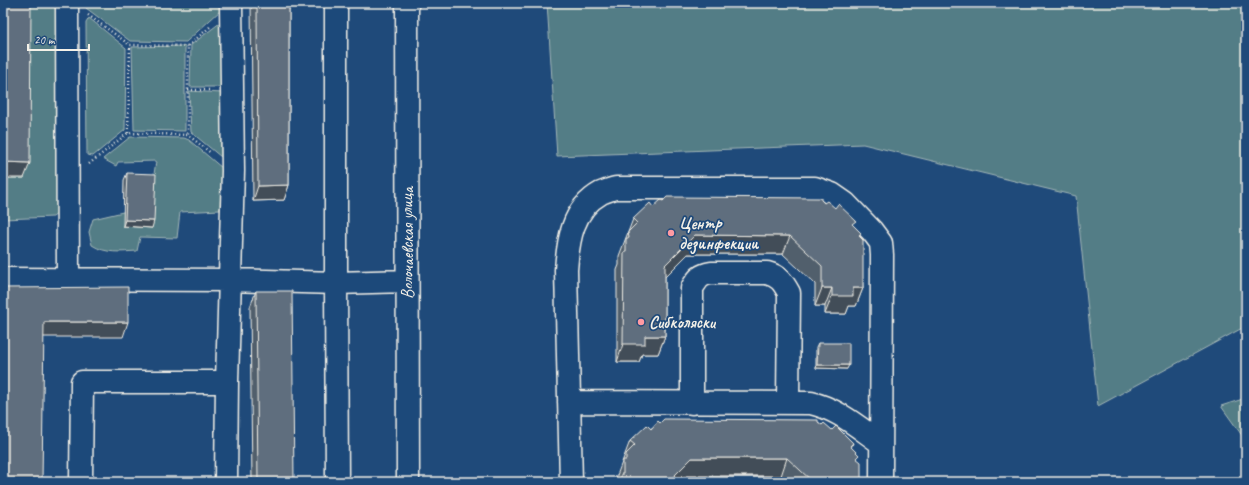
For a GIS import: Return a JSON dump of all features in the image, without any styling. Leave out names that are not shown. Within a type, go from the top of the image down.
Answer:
[{"type":"street","points":[[226,482],[227,382],[233,171],[231,3]]},
{"type":"street","points":[[336,3],[337,482]]},
{"type":"street","name":"Волочаевская улица","points":[[408,3],[408,482]]},
{"type":"street","points":[[68,279],[68,172],[75,7]]},
{"type":"street","points":[[571,482],[566,270],[568,243],[575,220],[588,203],[600,194],[616,188],[815,188],[832,194],[845,203],[872,231],[880,243],[882,255],[881,482]]},
{"type":"street","points":[[692,403],[692,288],[703,274],[718,273],[767,273],[775,275],[782,280],[789,293],[788,403]]},
{"type":"street","points":[[3,279],[230,280],[336,283],[407,281]]},
{"type":"street","points":[[81,482],[82,382],[227,382]]},
{"type":"street","points":[[569,402],[811,403],[824,406],[833,411],[881,443]]},
{"type":"path","points":[[75,7],[130,45],[188,46],[188,135]]},
{"type":"path","points":[[128,133],[130,45]]},
{"type":"path","points":[[68,172],[84,169],[128,133],[188,135],[233,171]]},
{"type":"green space","points":[[26,3],[65,3],[63,209],[53,217],[3,219],[3,178],[24,178]]},
{"type":"green space","points":[[86,3],[221,3],[221,10],[186,42],[130,41],[86,8]]},
{"type":"green space","points":[[547,3],[1246,3],[1246,326],[1098,406],[1076,196],[863,144],[557,156]]},
{"type":"green space","points":[[89,18],[126,48],[125,130],[93,156],[87,155],[86,23]]},
{"type":"green space","points":[[225,19],[221,87],[190,87],[191,45]]},
{"type":"green space","points":[[185,46],[185,131],[134,130],[132,47]]},
{"type":"green space","points":[[189,91],[222,93],[221,157],[191,132]]},
{"type":"green space","points":[[130,137],[184,138],[189,140],[222,168],[220,210],[180,212],[177,238],[140,237],[137,251],[119,252],[103,250],[92,245],[89,232],[93,219],[123,212],[153,181],[156,161],[118,162],[116,166],[103,159]]},
{"type":"green space","points":[[1246,398],[1246,441],[1221,406]]},
{"type":"building","points":[[3,3],[31,3],[30,163],[3,162]]},
{"type":"building","points":[[257,3],[289,3],[289,185],[258,186]]},
{"type":"building","points":[[127,173],[156,174],[154,221],[125,220]]},
{"type":"building","points":[[667,197],[821,198],[824,203],[827,201],[835,208],[838,204],[856,221],[852,224],[861,233],[859,236],[863,240],[863,288],[853,288],[853,296],[832,296],[832,288],[822,288],[822,266],[790,236],[695,235],[665,265],[665,336],[645,336],[645,344],[623,344],[624,252],[626,252],[626,238],[629,238],[628,232],[637,223],[633,219],[650,203],[653,207]]},
{"type":"building","points":[[128,287],[128,322],[44,322],[42,482],[3,482],[3,288]]},
{"type":"building","points":[[256,291],[292,291],[294,482],[258,482]]},
{"type":"building","points":[[818,343],[849,343],[849,365],[817,365]]},
{"type":"building","points":[[664,419],[818,420],[818,422],[822,425],[824,423],[832,430],[836,426],[853,443],[850,446],[859,455],[856,458],[861,462],[861,482],[813,482],[787,458],[692,458],[668,482],[621,482],[621,474],[623,474],[623,460],[626,460],[626,454],[635,445],[630,441],[647,425],[651,429],[658,421],[660,423]]},
{"type":"place","name":"Центр дезинфекции","points":[[671,233]]},
{"type":"place","name":"Сибколяски","points":[[641,322]]}]
